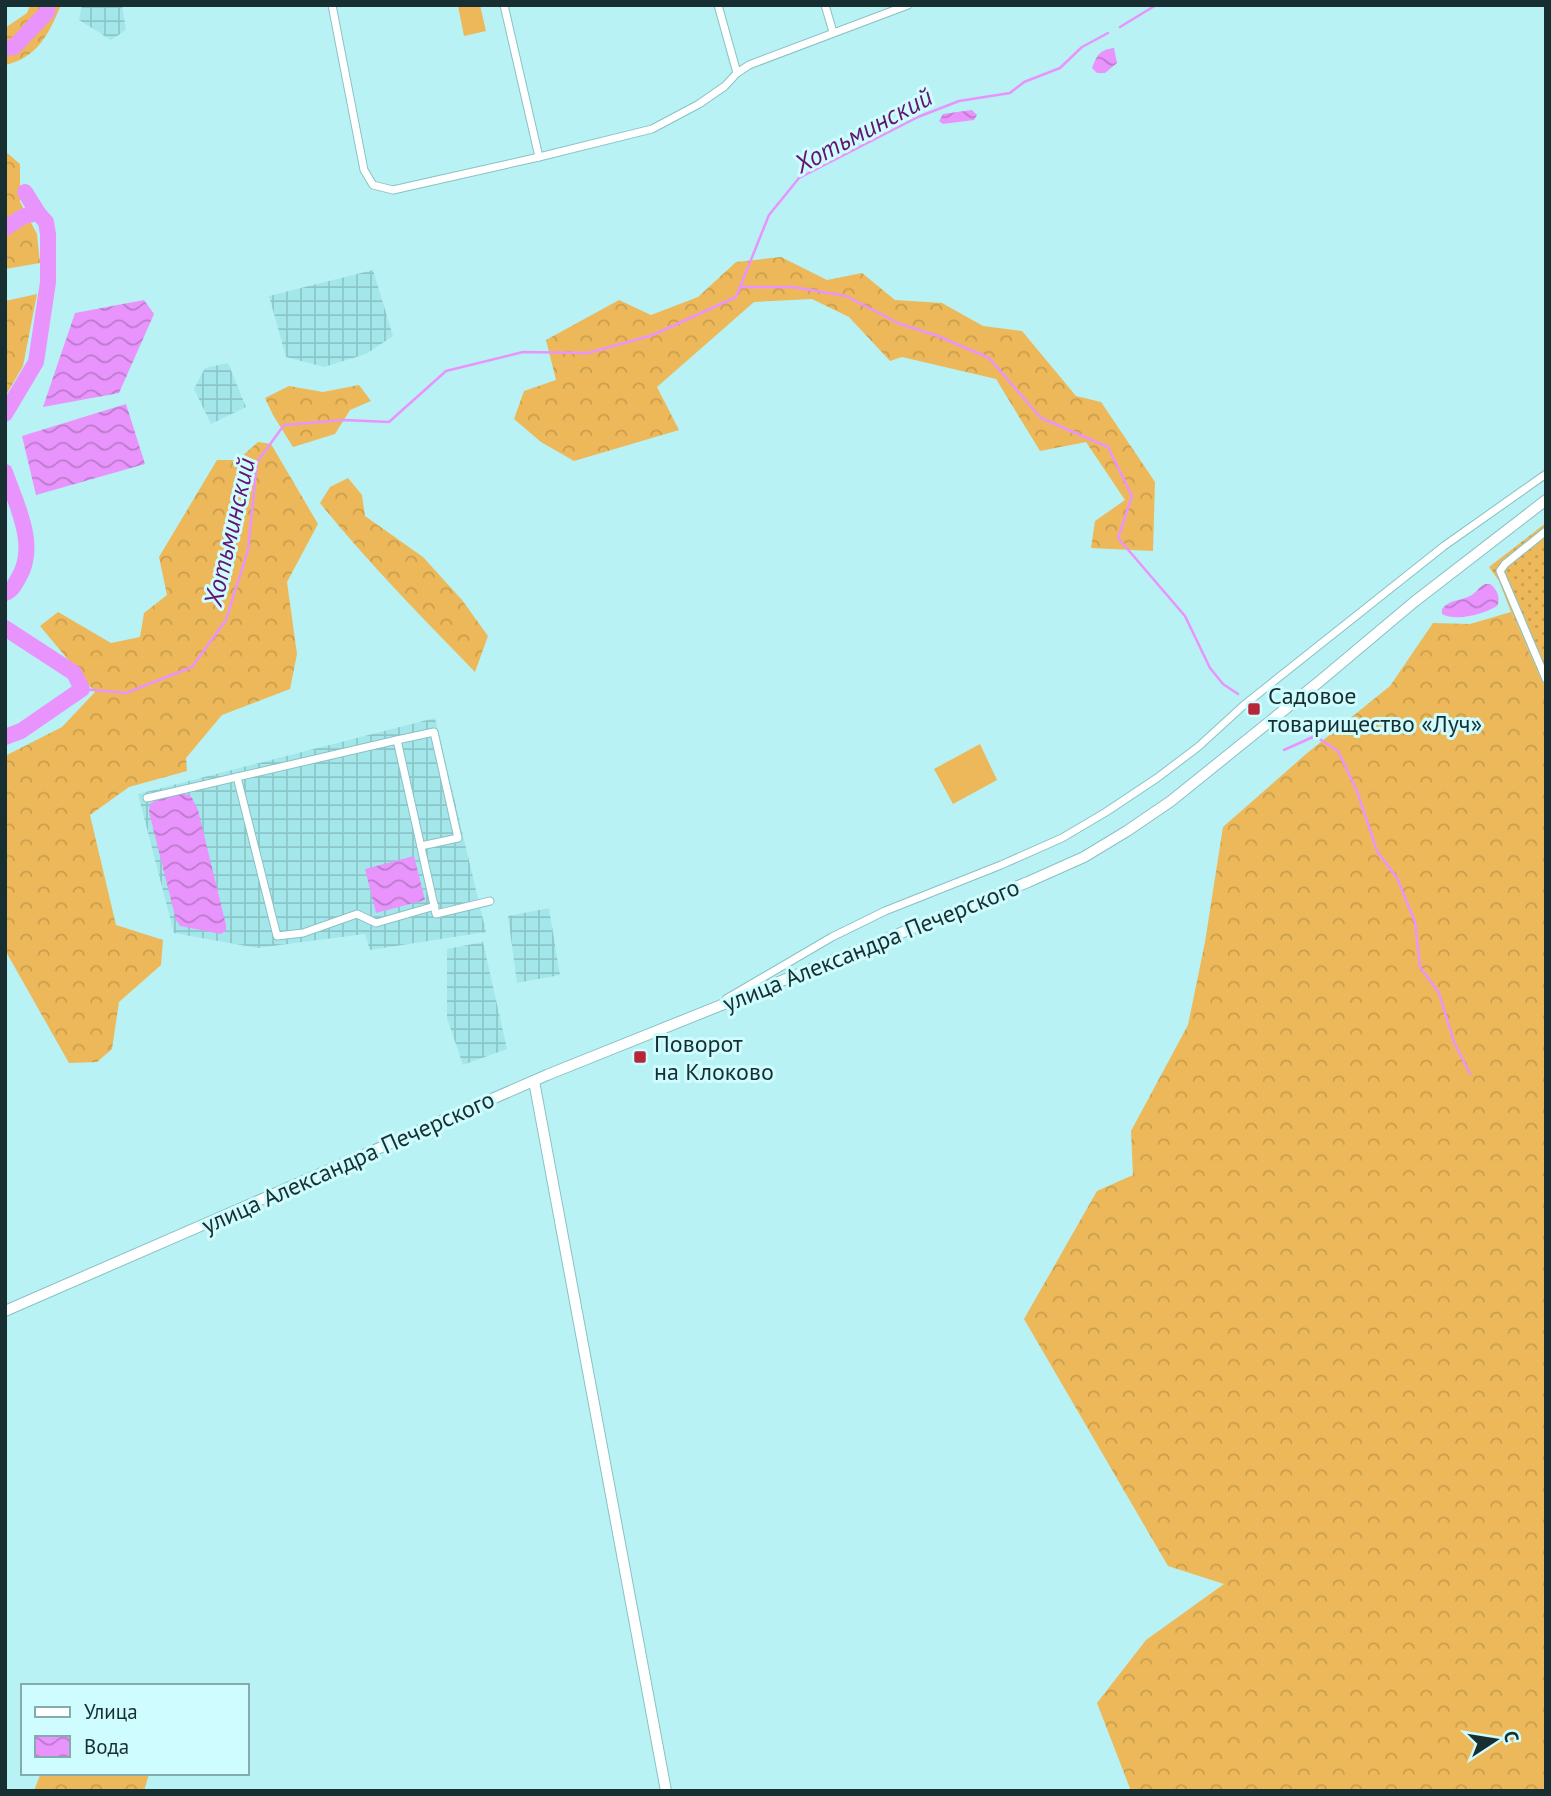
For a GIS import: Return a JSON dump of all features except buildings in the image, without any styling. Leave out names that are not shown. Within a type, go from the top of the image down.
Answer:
[{"type":"main road","name":"улица Александра Печерского","points":[[5,1311],[534,1081],[1084,857],[1171,801],[1215,767],[1414,602],[1546,500]]},
{"type":"main road","points":[[534,1081],[666,1791]]},
{"type":"street","points":[[332,5],[364,170],[373,185],[393,190],[652,128],[699,104],[749,65],[908,5]]},
{"type":"street","points":[[504,5],[539,157]]},
{"type":"street","points":[[718,5],[737,73]]},
{"type":"street","points":[[825,5],[833,32]]},
{"type":"street","points":[[706,1011],[832,937],[885,911],[1062,838],[1106,812],[1198,747],[1244,705],[1444,546],[1546,474]]},
{"type":"street","points":[[1546,531],[1500,571],[1546,679]]},
{"type":"street","points":[[1538,661],[1546,657]]},
{"type":"street","points":[[147,799],[433,732],[458,838],[421,846]]},
{"type":"street","points":[[397,740],[436,914],[490,901]]},
{"type":"street","points":[[237,777],[277,936],[303,933],[357,914],[376,923],[435,906]]},
{"type":"shaded area","points":[[82,5],[122,5],[126,30],[111,40],[79,20]]},
{"type":"shaded area","points":[[373,270],[393,336],[366,354],[324,367],[286,357],[269,296]]},
{"type":"shaded area","points":[[228,363],[246,407],[211,424],[194,389],[205,368]]},
{"type":"shaded area","points":[[435,718],[486,932],[370,950],[365,934],[257,948],[174,933],[138,794]]},
{"type":"shaded area","points":[[549,908],[560,975],[517,983],[508,916]]},
{"type":"shaded area","points":[[483,942],[507,1049],[463,1065],[447,1018],[447,949]]},
{"type":"green space","points":[[30,5],[61,5],[41,43],[26,57],[5,65],[5,28],[27,13]]},
{"type":"green space","points":[[480,5],[486,31],[464,36],[458,6]]},
{"type":"green space","points":[[5,151],[20,164],[20,202],[37,234],[40,263],[5,269]]},
{"type":"green space","points":[[781,257],[827,280],[862,273],[895,300],[942,303],[983,326],[1022,331],[1076,396],[1101,402],[1155,482],[1153,551],[1091,548],[1095,521],[1125,500],[1086,442],[1040,451],[996,379],[902,357],[890,361],[849,317],[812,299],[754,302],[657,387],[679,430],[574,461],[541,442],[514,419],[524,391],[556,380],[546,340],[619,300],[651,315],[698,297],[736,262]]},
{"type":"green space","points":[[37,294],[23,366],[5,397],[5,301]]},
{"type":"green space","points":[[359,385],[371,401],[350,410],[335,434],[293,447],[265,398],[289,386],[323,392]]},
{"type":"green space","points":[[258,442],[271,444],[318,524],[287,582],[297,654],[290,689],[222,715],[186,758],[187,771],[129,787],[90,815],[116,925],[163,940],[161,965],[119,1002],[112,1049],[97,1062],[69,1063],[5,950],[5,756],[62,727],[95,692],[40,626],[58,612],[111,643],[140,637],[144,613],[167,595],[159,557],[217,460],[238,460]]},
{"type":"green space","points":[[348,478],[362,495],[365,516],[423,557],[462,600],[488,636],[475,672],[376,568],[320,503],[330,487]]},
{"type":"green space","points":[[1546,523],[1546,690],[1499,581],[1489,567]]},
{"type":"green space","points":[[1511,612],[1546,690],[1546,1791],[1131,1791],[1097,1703],[1146,1640],[1224,1584],[1168,1566],[1024,1319],[1097,1191],[1133,1175],[1131,1131],[1188,1025],[1205,942],[1223,827],[1306,754],[1390,686],[1433,623],[1470,624]]},
{"type":"green space","points":[[980,744],[997,780],[953,804],[934,769]]},
{"type":"green space","points":[[40,1775],[149,1775],[144,1791],[34,1791]]},
{"type":"water","points":[[1114,48],[1117,63],[1105,73],[1097,73],[1092,68],[1097,56]]},
{"type":"water","points":[[972,110],[977,115],[974,120],[943,124],[939,121],[943,114]]},
{"type":"water","points":[[144,300],[154,314],[119,393],[43,407],[75,313]]},
{"type":"water","points":[[126,404],[145,464],[36,495],[22,436]]},
{"type":"water","points":[[1485,584],[1490,584],[1496,591],[1499,600],[1497,606],[1470,616],[1442,614],[1442,609],[1448,603],[1470,596]]},
{"type":"water","points":[[183,793],[191,796],[198,810],[226,925],[226,930],[221,934],[180,926],[176,920],[149,812],[150,804],[156,800]]},
{"type":"water","points":[[414,856],[425,900],[376,913],[365,869]]},
{"type":"waterway","points":[[5,48],[14,47],[47,12],[48,5]]},
{"type":"waterway","name":"Хотьминский","points":[[1120,27],[1156,5]]},
{"type":"waterway","name":"Хотьминский","points":[[82,689],[126,693],[192,667],[226,620],[248,550],[257,462],[284,425],[344,420],[389,422],[446,371],[523,352],[588,353],[653,335],[736,297],[769,215],[799,178],[918,117],[959,101],[1010,93],[1024,82],[1060,68],[1082,47],[1108,33]]},
{"type":"waterway","points":[[25,192],[38,213]]},
{"type":"waterway","points":[[5,228],[24,216],[38,213],[46,222],[48,234],[48,282],[36,362],[5,414]]},
{"type":"waterway","points":[[740,287],[793,287],[846,296],[900,324],[938,336],[989,358],[1041,418],[1108,447],[1132,496],[1118,538],[1185,616],[1210,668],[1223,684],[1238,694]]},
{"type":"waterway","points":[[5,472],[26,538],[24,565],[12,588],[5,593]]},
{"type":"waterway","points":[[5,628],[74,673],[82,689],[21,731],[5,737]]},
{"type":"waterway","points":[[1284,750],[1315,736],[1338,751],[1357,791],[1377,851],[1397,878],[1415,922],[1420,967],[1439,993],[1454,1042],[1470,1074]]},
{"type":"place","name":"Садовое товарищество «Луч»","points":[[1254,709]]},
{"type":"place","name":"Поворот на Клоково","points":[[640,1057]]}]
